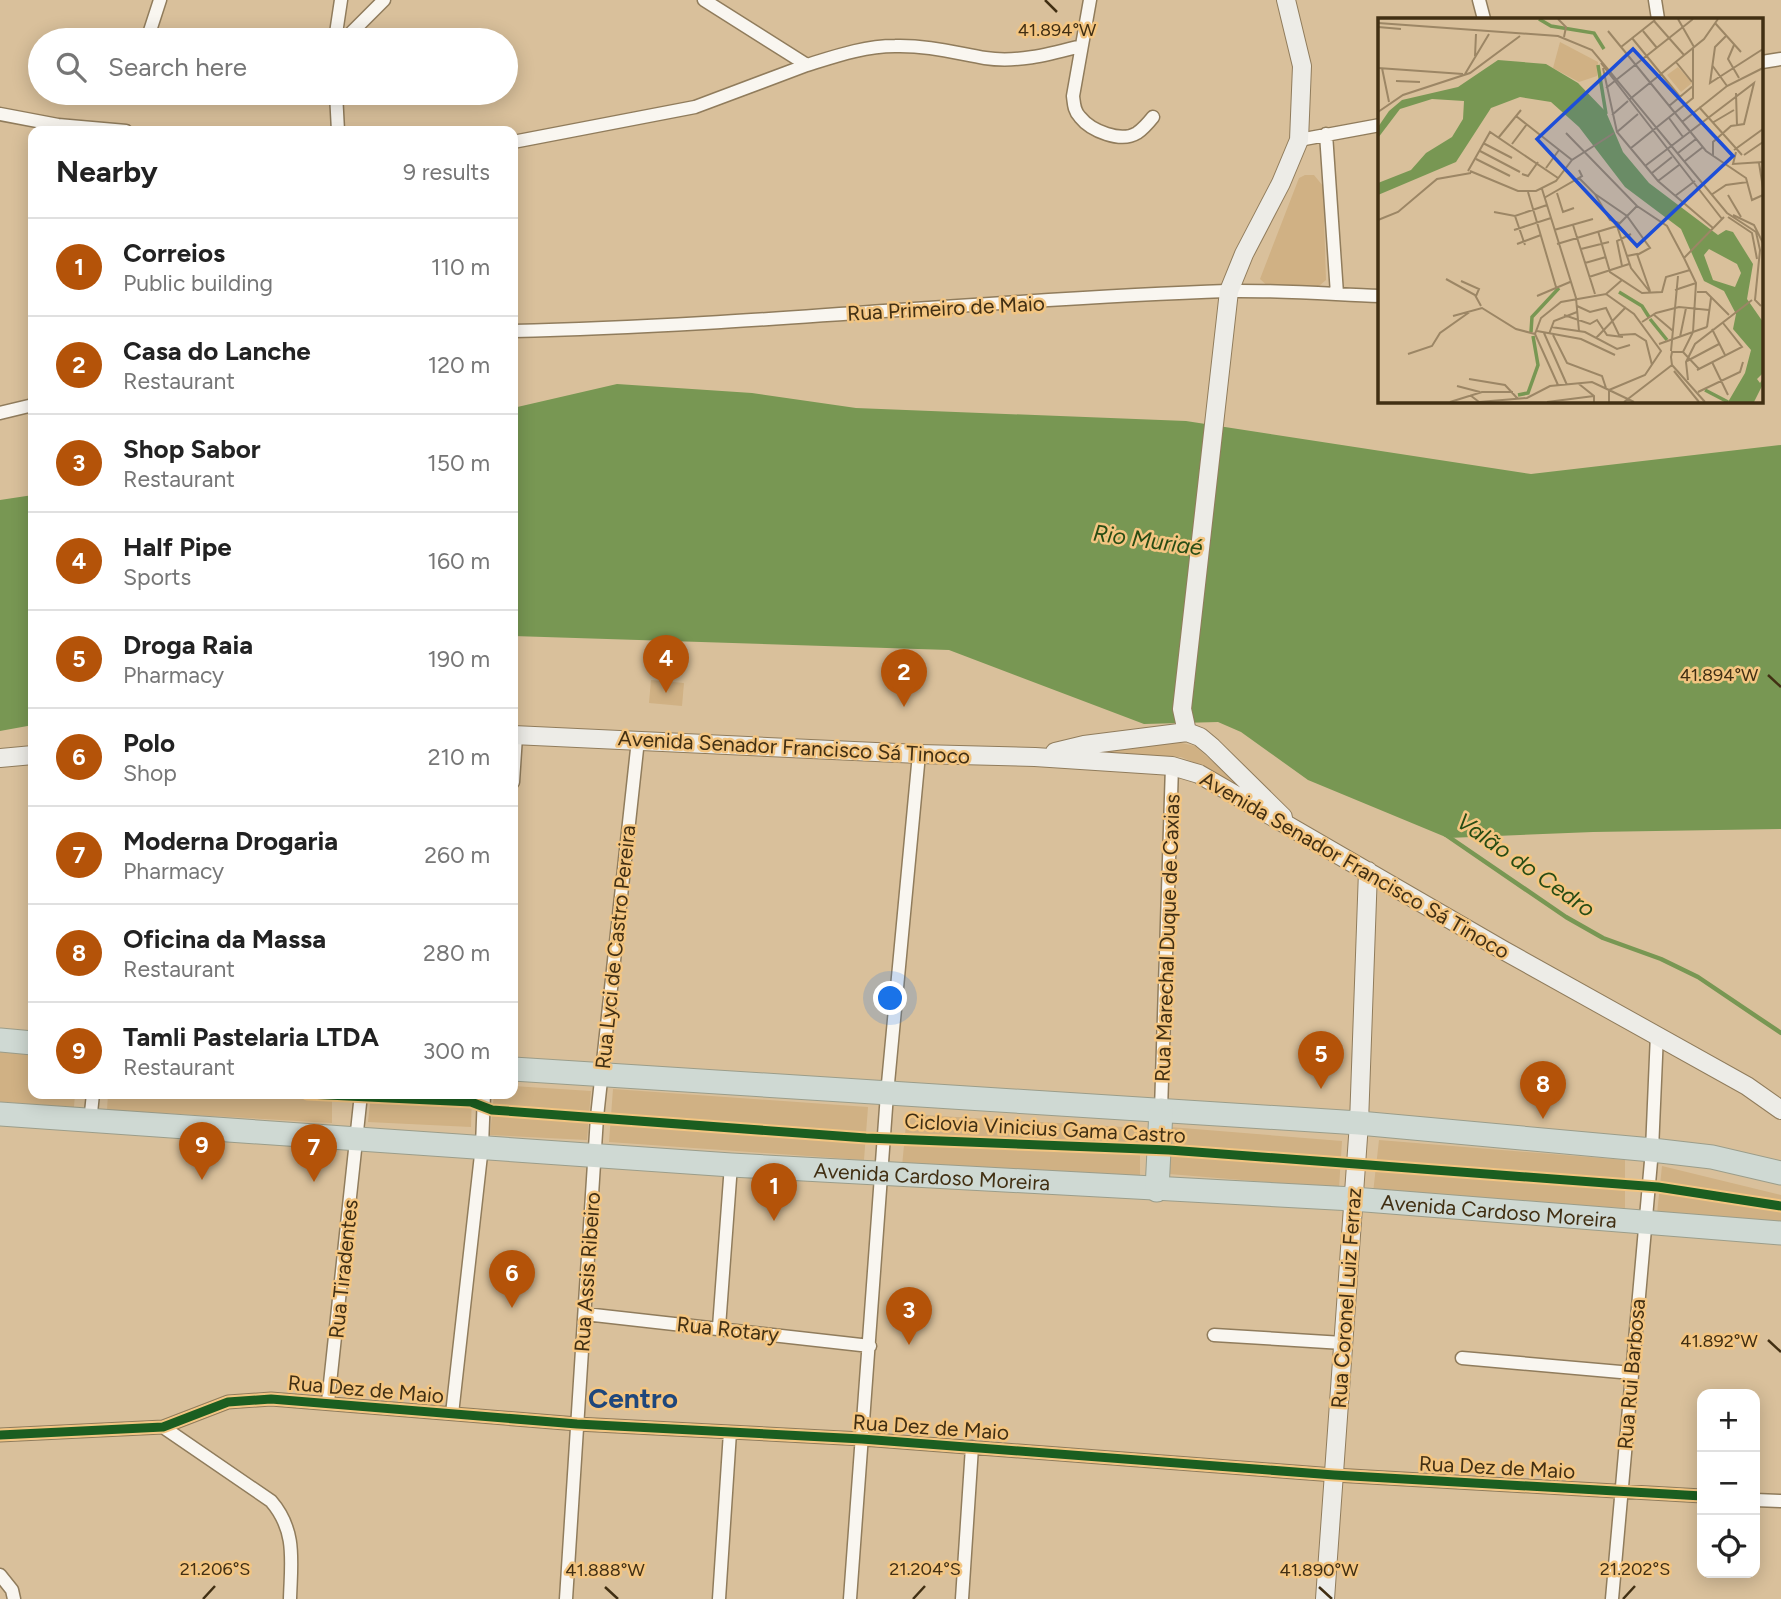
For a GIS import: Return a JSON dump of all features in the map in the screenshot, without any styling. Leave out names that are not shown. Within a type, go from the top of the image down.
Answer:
[{"type":"highway","points":[[0,1040],[28,1043]]},
{"type":"highway","points":[[518,1069],[1359,1123],[1712,1157],[1781,1173]]},
{"type":"highway","points":[[1157,1190],[1161,1110]]},
{"type":"highway","name":"Avenida Cardoso Moreira","points":[[0,1114],[356,1140],[482,1146],[731,1166],[1353,1199],[1781,1233]]},
{"type":"street","points":[[151,28],[160,0]]},
{"type":"street","points":[[337,28],[341,0]]},
{"type":"street","points":[[356,28],[384,0]]},
{"type":"street","points":[[704,0],[807,65]]},
{"type":"street","points":[[1090,0],[1073,96],[1075,109],[1081,119],[1094,128],[1121,136],[1136,134],[1153,117]]},
{"type":"street","points":[[1187,732],[1182,709],[1229,291],[1299,140],[1301,66],[1286,0]]},
{"type":"street","points":[[1479,0],[1484,18]]},
{"type":"street","points":[[1655,0],[1658,18]]},
{"type":"street","points":[[518,141],[695,107],[807,65],[863,48],[896,46],[1014,59],[1038,57],[1080,46]]},
{"type":"street","points":[[337,105],[338,126]]},
{"type":"street","points":[[0,114],[70,126]]},
{"type":"street","points":[[1299,140],[1378,125]]},
{"type":"street","points":[[1326,134],[1337,294]]},
{"type":"street","name":"Rua Primeiro de Maio","points":[[518,331],[623,329],[1229,291],[1378,296]]},
{"type":"street","points":[[0,413],[28,406]]},
{"type":"street","points":[[1035,757],[1084,745],[1187,732],[1200,737],[1212,747],[1297,831]]},
{"type":"street","name":"Avenida Senador Francisco Sá Tinoco","points":[[518,736],[1035,757],[1172,766],[1199,774],[1503,950],[1657,1034],[1747,1086],[1781,1110]]},
{"type":"street","name":"Rua Lyci de Castro Pereira","points":[[595,1155],[601,1075],[638,740]]},
{"type":"street","points":[[850,1599],[887,1094],[919,754]]},
{"type":"street","points":[[0,758],[28,755]]},
{"type":"street","name":"Rua Marechal Duque de Caxias","points":[[1161,1110],[1172,766]]},
{"type":"street","name":"Rua Coronel Luiz Ferraz","points":[[1325,1599],[1359,1123],[1368,871]]},
{"type":"street","name":"Rua Rui Barbosa","points":[[1612,1599],[1652,1150],[1657,1034]]},
{"type":"street","points":[[90,1122],[92,1099]]},
{"type":"street","name":"Rua Tiradentes","points":[[328,1402],[360,1099]]},
{"type":"street","points":[[452,1414],[482,1146],[484,1099]]},
{"type":"street","name":"Rua Assis Ribeiro","points":[[566,1599],[595,1155]]},
{"type":"street","points":[[719,1327],[731,1166]]},
{"type":"street","name":"Rua Rotary","points":[[585,1314],[870,1346]]},
{"type":"street","points":[[1214,1335],[1343,1343]]},
{"type":"street","points":[[1462,1358],[1632,1373]]},
{"type":"street","name":"Rua Dez de Maio","points":[[0,1435],[163,1427],[228,1402],[271,1399],[577,1424],[862,1439],[1334,1475],[1697,1496]]},
{"type":"street","points":[[163,1427],[280,1511],[291,1543],[290,1599]]},
{"type":"street","points":[[719,1599],[730,1432]]},
{"type":"street","points":[[962,1599],[972,1447]]},
{"type":"street","points":[[1760,1500],[1781,1501]]},
{"type":"street","points":[[0,1575],[12,1590],[14,1599]]},
{"type":"shaded area","points":[[1314,175],[1323,186],[1326,280],[1319,286],[1271,289],[1260,279],[1299,178]]},
{"type":"shaded area","points":[[651,680],[684,683],[682,706],[649,703]]},
{"type":"shaded area","points":[[1177,742],[1195,746],[1257,801],[1207,768],[1181,757],[1095,754]]},
{"type":"shaded area","points":[[0,1051],[28,1054],[28,1099],[75,1099],[74,1107],[0,1102]]},
{"type":"shaded area","points":[[518,1086],[591,1091],[587,1140],[490,1135],[494,1099],[518,1099]]},
{"type":"shaded area","points":[[613,1089],[868,1107],[864,1160],[609,1142]]},
{"type":"shaded area","points":[[108,1099],[332,1099],[332,1123],[107,1110]]},
{"type":"shaded area","points":[[370,1099],[472,1099],[471,1127],[368,1122]]},
{"type":"shaded area","points":[[907,1114],[1140,1128],[1140,1179],[902,1166]]},
{"type":"shaded area","points":[[1170,1127],[1342,1141],[1339,1188],[1169,1174]]},
{"type":"shaded area","points":[[1379,1140],[1625,1160],[1625,1208],[1373,1193]]},
{"type":"shaded area","points":[[1662,1166],[1781,1195],[1781,1223],[1657,1214]]},
{"type":"water","name":"Rio Muriaé","points":[[617,384],[752,393],[856,408],[1186,421],[1531,474],[1781,445],[1781,829],[1448,838],[1308,780],[1241,732],[1218,722],[1144,724],[949,650],[518,636],[518,407]]},
{"type":"water","points":[[28,496],[28,726],[0,731],[0,500]]},
{"type":"waterway","name":"Valão do Cedro","points":[[1446,835],[1566,917],[1603,938],[1661,959],[1698,977],[1781,1033]]},
{"type":"cycle path","name":"Ciclovia Vinicius Gama Castro","points":[[410,1099],[471,1102],[492,1110],[866,1138],[1169,1150],[1658,1187],[1781,1206]]},
{"type":"cycle path","points":[[0,1435],[163,1427],[228,1402],[271,1399],[577,1424],[862,1439],[1334,1475],[1697,1496]]},
{"type":"place","name":"Half Pipe","points":[[666,693]]},
{"type":"place","name":"Casa do Lanche","points":[[904,707]]},
{"type":"place","name":"Droga Raia","points":[[1321,1089]]},
{"type":"place","name":"Oficina da Massa","points":[[1543,1119]]},
{"type":"place","name":"Tamli Pastelaria LTDA","points":[[202,1180]]},
{"type":"place","name":"Moderna Drogaria","points":[[314,1182]]},
{"type":"place","name":"Correios","points":[[774,1221]]},
{"type":"place","name":"Polo","points":[[512,1308]]},
{"type":"place","name":"Shop Sabor","points":[[909,1345]]},
{"type":"district","name":"Centro","points":[[633,1398]]}]
